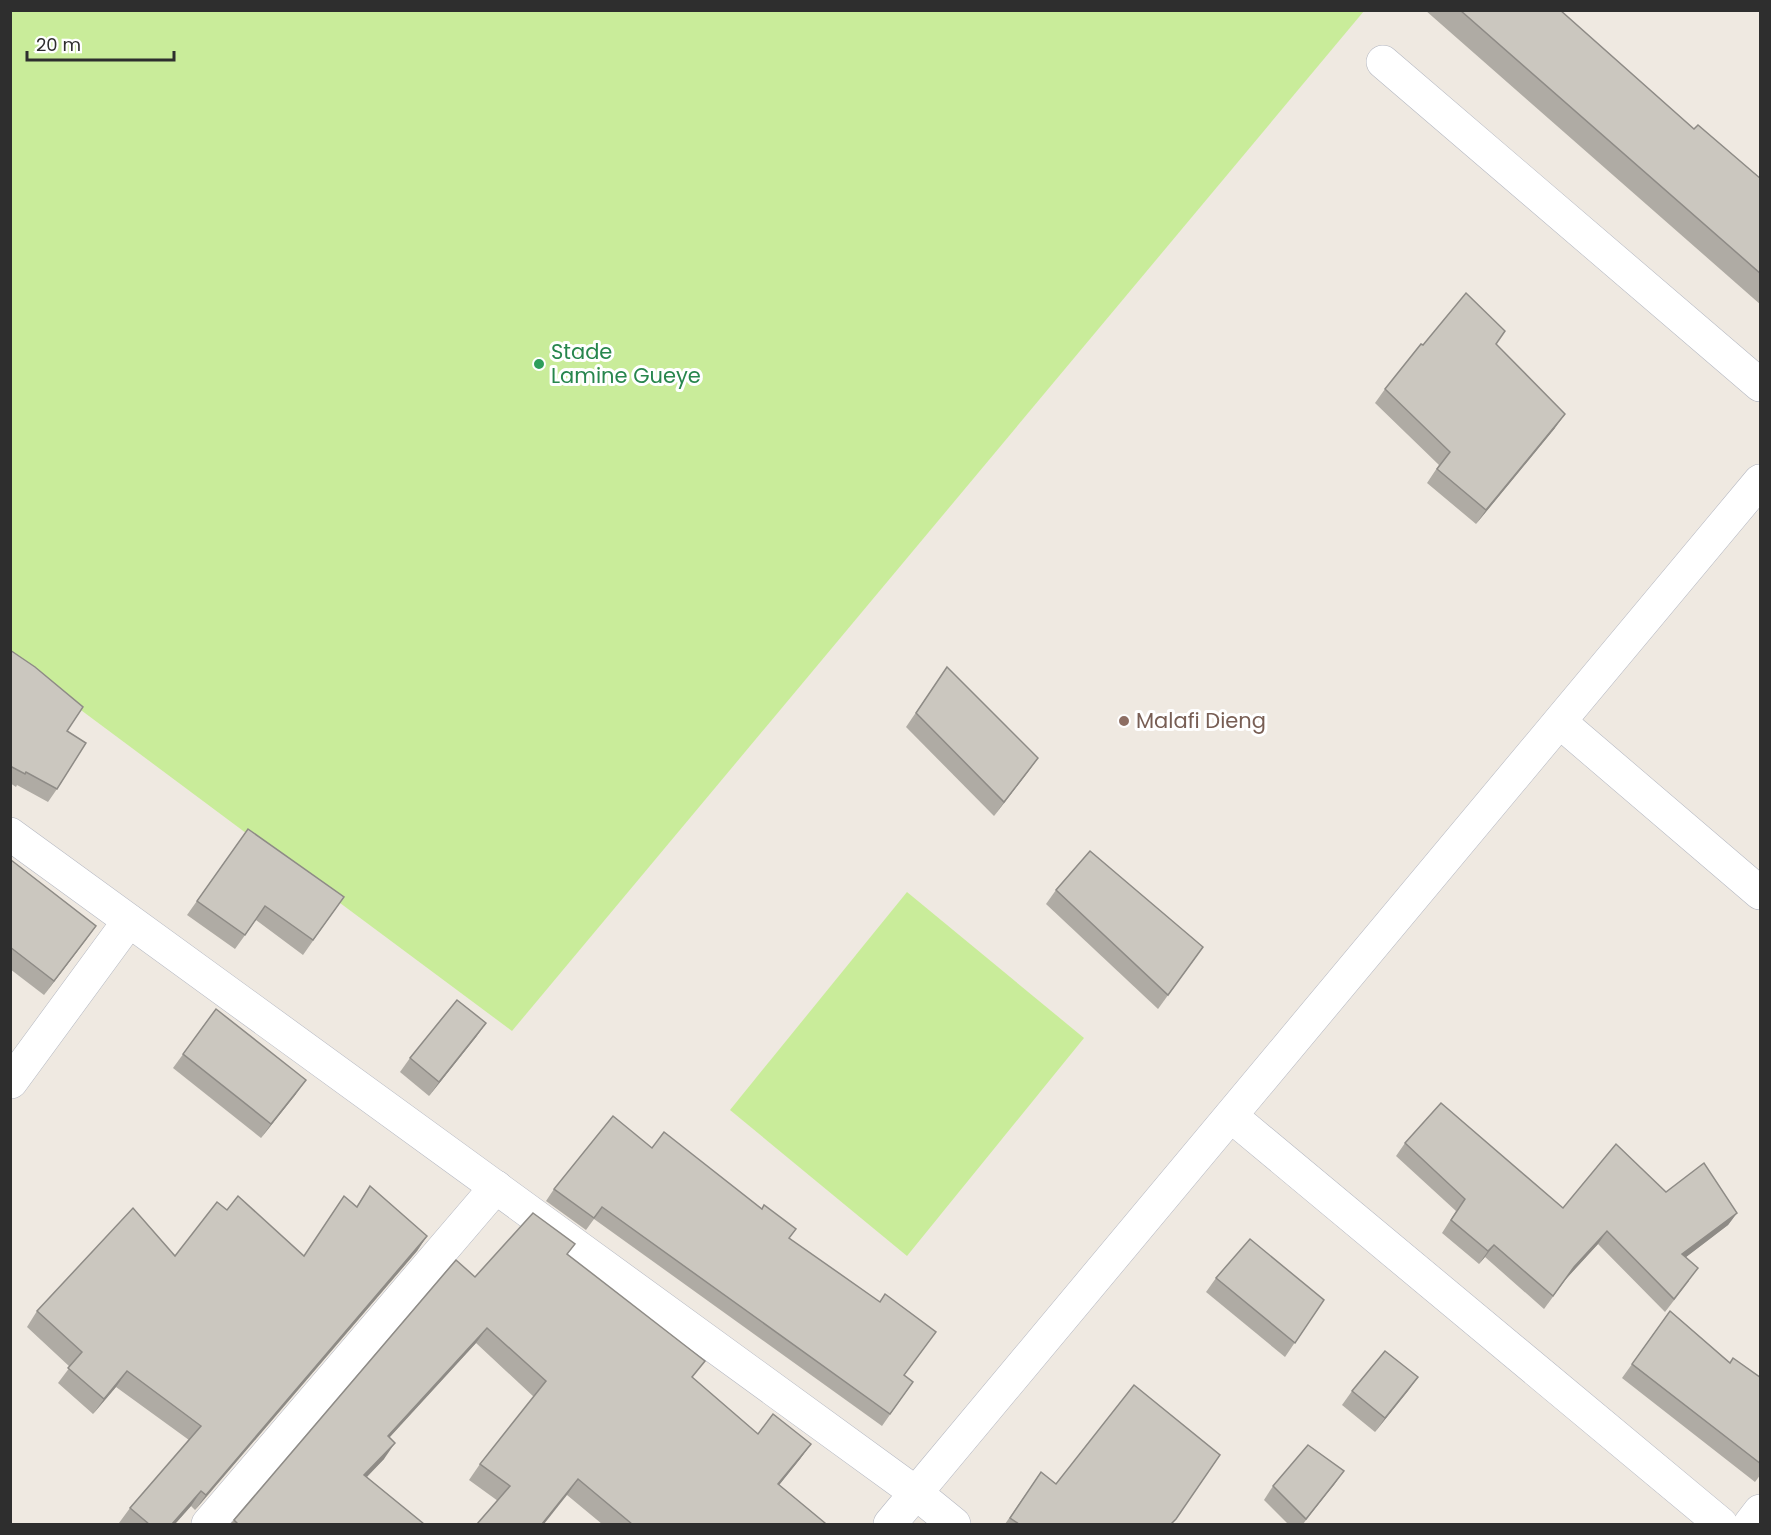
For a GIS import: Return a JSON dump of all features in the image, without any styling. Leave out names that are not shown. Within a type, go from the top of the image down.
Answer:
[{"type":"street","points":[[1383,62],[1761,385]]},
{"type":"street","points":[[890,1524],[1761,481]]},
{"type":"street","points":[[1560,722],[1761,893]]},
{"type":"street","points":[[10,834],[916,1493],[954,1524]]},
{"type":"street","points":[[10,1082],[129,921]]},
{"type":"street","points":[[1231,1116],[1722,1524]]},
{"type":"street","points":[[208,1524],[496,1187]]},
{"type":"street","points":[[1750,1524],[1761,1511]]},
{"type":"green space","name":"Stade Lamine Gueye","points":[[10,11],[1364,11],[512,1031],[11,658]]},
{"type":"green space","points":[[907,892],[1084,1038],[907,1256],[730,1110]]},
{"type":"building","points":[[1460,10],[1560,10],[1694,129],[1698,125],[1761,179],[1761,274]]},
{"type":"building","points":[[1466,293],[1505,331],[1496,344],[1565,414],[1486,510],[1437,469],[1450,452],[1385,389]]},
{"type":"building","points":[[10,650],[35,667],[83,707],[67,731],[86,743],[57,789],[10,766]]},
{"type":"building","points":[[947,667],[1038,758],[1004,802],[916,713]]},
{"type":"building","points":[[248,829],[344,897],[313,940],[265,906],[245,935],[197,901]]},
{"type":"building","points":[[1090,851],[1203,947],[1168,995],[1056,890]]},
{"type":"building","points":[[11,860],[96,926],[54,981],[10,947]]},
{"type":"building","points":[[457,1000],[486,1023],[439,1082],[410,1058]]},
{"type":"building","points":[[216,1009],[306,1080],[271,1124],[183,1054]]},
{"type":"building","points":[[1441,1103],[1563,1208],[1616,1144],[1666,1192],[1704,1163],[1737,1213],[1682,1254],[1698,1268],[1674,1299],[1607,1231],[1574,1267],[1553,1296],[1494,1245],[1488,1251],[1451,1220],[1465,1199],[1405,1143]]},
{"type":"building","points":[[613,1116],[652,1148],[664,1132],[762,1209],[764,1205],[796,1229],[789,1238],[880,1302],[885,1294],[936,1332],[904,1375],[913,1382],[890,1414],[602,1207],[594,1218],[554,1189]]},
{"type":"building","points":[[370,1186],[427,1236],[206,1495],[201,1491],[172,1524],[149,1524],[130,1508],[201,1426],[127,1371],[104,1399],[68,1368],[82,1352],[37,1311],[133,1208],[175,1256],[217,1202],[227,1210],[238,1196],[304,1256],[344,1196],[357,1207]]},
{"type":"building","points":[[533,1213],[575,1244],[567,1254],[705,1361],[692,1377],[758,1434],[773,1414],[811,1444],[778,1484],[825,1523],[632,1524],[578,1479],[542,1524],[477,1524],[510,1486],[480,1464],[546,1381],[487,1328],[388,1436],[395,1443],[364,1475],[424,1524],[238,1524],[234,1520],[456,1260],[475,1277]]},
{"type":"building","points":[[1250,1239],[1324,1300],[1295,1343],[1216,1278]]},
{"type":"building","points":[[1670,1311],[1730,1363],[1733,1358],[1761,1378],[1761,1464],[1632,1364]]},
{"type":"building","points":[[1385,1351],[1418,1377],[1385,1418],[1352,1391]]},
{"type":"building","points":[[1134,1385],[1220,1455],[1176,1519],[1171,1524],[1019,1524],[1010,1518],[1041,1472],[1056,1484]]},
{"type":"building","points":[[1308,1445],[1344,1471],[1306,1519],[1273,1486]]},
{"type":"place","name":"Stade Lamine Gueye","points":[[539,364]]},
{"type":"place","name":"Malafi Dieng","points":[[1124,721]]}]
